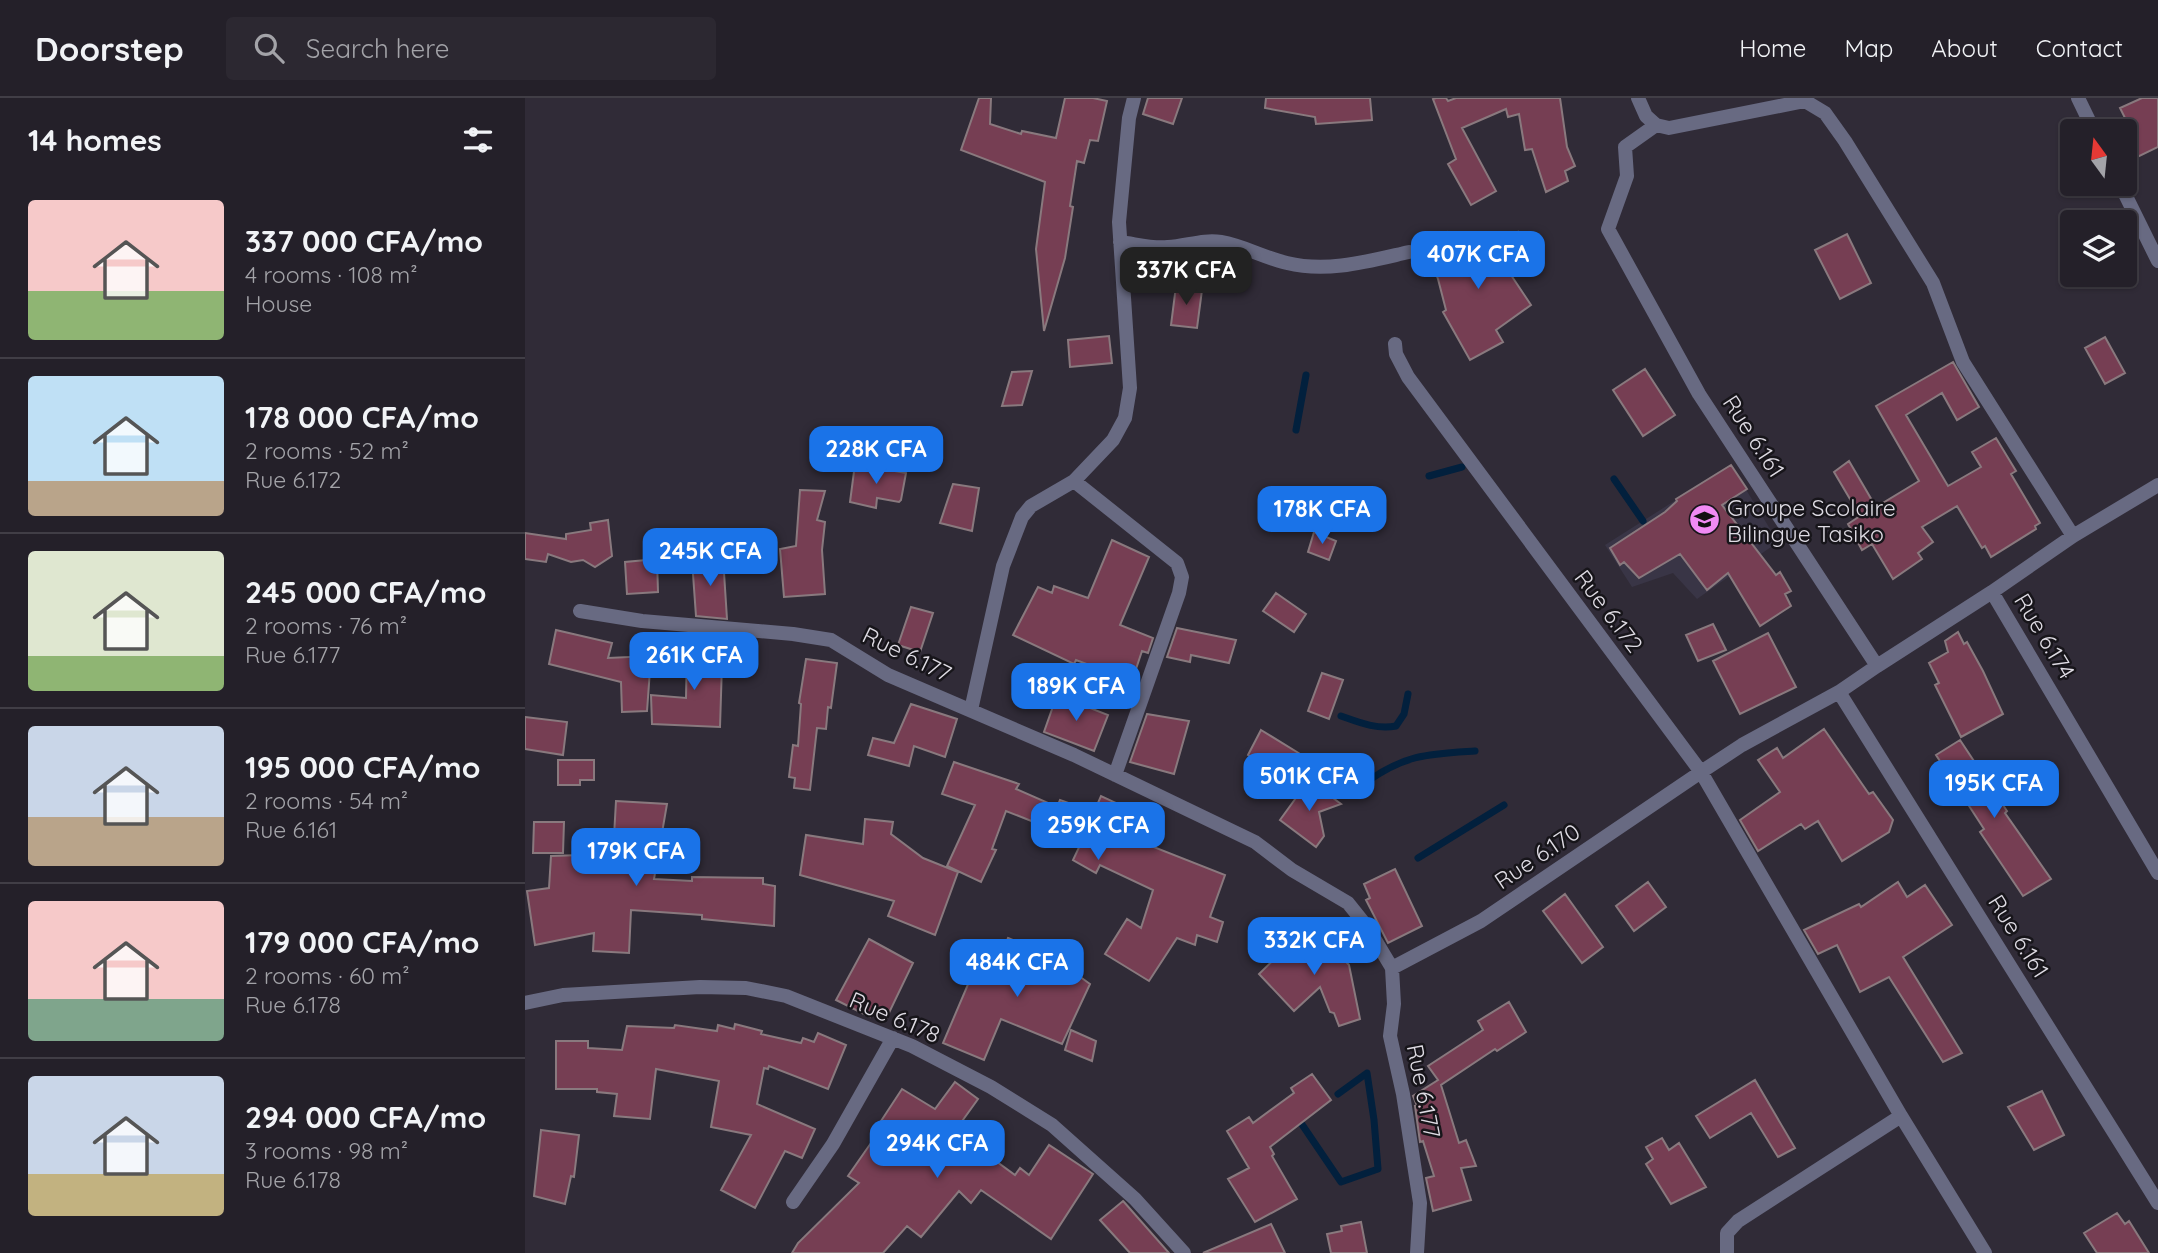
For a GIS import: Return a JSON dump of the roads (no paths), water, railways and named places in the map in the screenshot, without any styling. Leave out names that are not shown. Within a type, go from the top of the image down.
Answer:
[{"type":"street","points":[[971,710],[1003,566],[1022,517],[1031,506],[1073,481],[1113,440],[1125,418],[1131,388],[1119,222],[1129,118],[1134,98]]},
{"type":"street","points":[[1638,98],[1647,116],[1656,125],[1669,128],[1805,99],[1825,113],[1933,283],[1963,362],[2073,536]]},
{"type":"street","points":[[2078,98],[2088,119]]},
{"type":"street","name":"Rue 6.161","points":[[1656,125],[1625,147],[1627,176],[1608,229],[1699,394],[1877,666]]},
{"type":"street","points":[[2126,196],[2158,261]]},
{"type":"street","points":[[1120,242],[1167,248],[1210,241],[1222,242],[1280,261],[1317,267],[1350,265],[1409,252]]},
{"type":"street","name":"Rue 6.172","points":[[1395,344],[1396,354],[1408,377],[1701,772],[1901,1116],[1985,1253]]},
{"type":"street","points":[[1073,481],[1177,563],[1182,577],[1179,593],[1115,775]]},
{"type":"street","name":"Rue 6.174","points":[[2158,485],[2073,536],[1992,592],[2158,873]]},
{"type":"street","points":[[1701,772],[1839,692],[1992,592]]},
{"type":"street","name":"Rue 6.177","points":[[580,611],[642,621],[803,635],[831,640],[888,675],[1115,775],[1255,842],[1291,870],[1349,903],[1392,968],[1394,1003],[1390,1036],[1403,1094],[1420,1203],[1417,1253]]},
{"type":"street","name":"Rue 6.161","points":[[1839,692],[2158,1203]]},
{"type":"street","name":"Rue 6.170","points":[[1392,968],[1481,921],[1701,772]]},
{"type":"street","name":"Rue 6.178","points":[[525,1003],[563,995],[700,986],[746,988],[786,996],[893,1038],[991,1087],[1052,1125],[1135,1199],[1184,1253]]},
{"type":"street","points":[[793,1202],[833,1144],[893,1038]]},
{"type":"street","points":[[1727,1253],[1727,1233],[1738,1221],[1901,1116]]},
{"type":"waterway","points":[[1296,430],[1306,375]]},
{"type":"waterway","points":[[1429,476],[1462,467]]},
{"type":"waterway","points":[[1614,479],[1643,521]]},
{"type":"waterway","points":[[1341,716],[1375,726],[1396,726],[1404,714],[1408,694]]},
{"type":"waterway","points":[[1368,781],[1407,760],[1475,751]]},
{"type":"waterway","points":[[1418,858],[1504,805]]},
{"type":"waterway","points":[[1301,1123],[1341,1182],[1378,1169],[1367,1073],[1338,1094]]},
{"type":"place","name":"Groupe Scolaire Bilingue Tasiko","points":[[1704,520]]}]
